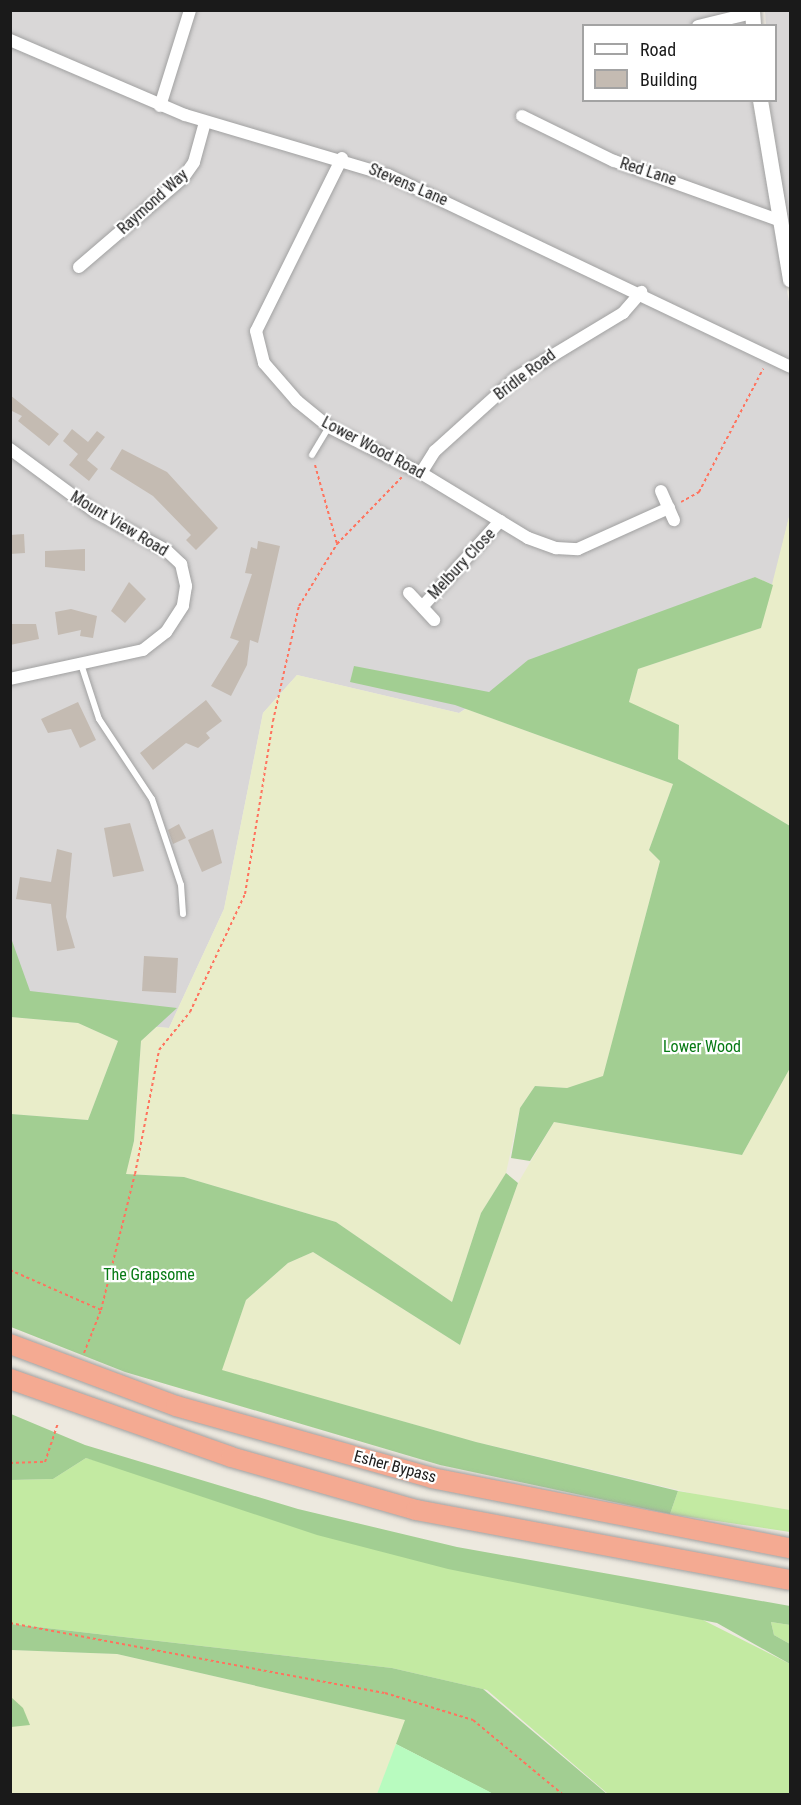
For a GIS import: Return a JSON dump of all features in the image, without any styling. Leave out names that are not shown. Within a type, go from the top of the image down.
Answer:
[{"type":"highway","name":"Esher Bypass","points":[[10,1344],[176,1406],[432,1478],[790,1548]]},
{"type":"highway","points":[[10,1379],[231,1457],[416,1510],[790,1580]]},
{"type":"street","points":[[160,106],[190,10]]},
{"type":"street","points":[[709,24],[752,16]]},
{"type":"street","name":"Stevens Lane","points":[[10,40],[160,106],[205,122],[342,158],[641,292],[790,367]]},
{"type":"street","points":[[760,102],[778,220],[790,280]]},
{"type":"street","name":"Red Lane","points":[[522,116],[614,161],[778,220]]},
{"type":"street","name":"Raymond Way","points":[[79,267],[183,178],[194,162],[205,122]]},
{"type":"street","name":"Lower Wood Road","points":[[342,158],[256,330],[264,363],[328,427],[416,471],[543,544],[578,549],[669,508]]},
{"type":"street","name":"Bridle Road","points":[[416,471],[435,451],[518,377],[623,313],[641,292]]},
{"type":"street","name":"Mount View Road","points":[[10,449],[95,512],[166,550],[181,564],[183,606],[166,632],[143,650],[81,663]]},
{"type":"street","points":[[661,491],[674,520]]},
{"type":"street","name":"Melbury Close","points":[[423,606],[488,540],[500,521]]},
{"type":"street","name":"Melbury Close","points":[[409,593],[434,620]]},
{"type":"street","points":[[10,679],[81,663]]},
{"type":"lane","points":[[312,455],[328,427]]},
{"type":"lane","points":[[81,663],[99,719],[152,799],[181,885],[183,914]]},
{"type":"path","points":[[669,508],[699,492],[770,356]]},
{"type":"path","points":[[312,455],[337,544]]},
{"type":"path","points":[[84,1353],[101,1310],[159,1050],[190,1012],[245,894],[294,623],[337,544],[416,471]]},
{"type":"path","points":[[10,1270],[101,1310]]},
{"type":"path","points":[[10,1463],[45,1462],[58,1423]]},
{"type":"path","points":[[10,1623],[385,1693],[473,1720],[562,1794]]},
{"type":"path","points":[[423,1794],[465,1794]]},
{"type":"shaded area","points":[[10,11],[744,11],[745,24],[582,24],[582,102],[752,102],[790,307],[790,513],[773,585],[755,577],[489,692],[459,713],[297,675],[263,713],[224,909],[169,1028],[11,1013]]},
{"type":"shaded area","points":[[765,11],[790,11],[790,238],[770,107],[770,102],[777,102],[777,24],[766,24]]},
{"type":"green space","points":[[790,513],[790,826],[678,759],[629,702],[638,669],[761,628]]},
{"type":"green space","name":"Lower Wood","points":[[755,577],[773,585],[761,628],[638,669],[629,702],[679,725],[678,759],[790,826],[790,1068],[742,1155],[554,1122],[530,1161],[511,1158],[520,1108],[535,1086],[567,1088],[603,1076],[660,861],[649,850],[673,784],[455,705],[350,682],[354,666],[489,692],[528,660]]},
{"type":"green space","points":[[297,675],[459,713],[466,709],[673,784],[649,850],[660,861],[603,1077],[567,1088],[535,1086],[520,1108],[506,1173],[481,1213],[452,1302],[336,1222],[184,1177],[125,1174],[134,1141],[141,1041],[157,1027],[169,1028],[224,909],[263,713]]},
{"type":"green space","name":"The Grapsome","points":[[11,938],[30,991],[177,1008],[141,1041],[134,1141],[126,1174],[184,1177],[336,1222],[452,1302],[481,1213],[506,1173],[518,1183],[460,1345],[313,1252],[288,1263],[246,1300],[222,1370],[476,1442],[678,1491],[670,1514],[440,1465],[125,1372],[11,1327],[11,1114],[88,1120],[118,1041],[78,1023],[11,1017]]},
{"type":"green space","points":[[10,1017],[78,1023],[118,1041],[88,1120],[11,1114]]},
{"type":"green space","points":[[790,1068],[790,1510],[699,1495],[476,1442],[221,1370],[246,1300],[288,1263],[313,1252],[460,1345],[518,1183],[554,1122],[742,1155]]},
{"type":"green space","points":[[11,1414],[85,1445],[298,1509],[457,1547],[790,1606],[790,1625],[771,1622],[774,1635],[790,1644],[790,1664],[717,1623],[448,1569],[317,1535],[86,1458],[53,1479],[11,1480]]},
{"type":"green space","points":[[86,1458],[701,1619],[790,1664],[790,1794],[608,1794],[487,1690],[392,1668],[11,1624],[10,1480],[53,1479]]},
{"type":"green space","points":[[678,1491],[790,1510],[790,1532],[670,1514]]},
{"type":"green space","points":[[771,1622],[790,1625],[790,1644],[774,1635]]},
{"type":"green space","points":[[11,1624],[392,1668],[483,1689],[607,1794],[493,1794],[396,1744],[405,1720],[117,1654],[11,1650]]},
{"type":"green space","points":[[11,1650],[117,1654],[406,1720],[377,1794],[11,1794]]},
{"type":"green space","points":[[11,1697],[23,1708],[30,1725],[11,1727]]},
{"type":"green space","points":[[396,1744],[488,1791],[493,1794],[377,1794]]},
{"type":"building","points":[[10,395],[59,434],[49,446],[18,421],[22,416],[10,410]]},
{"type":"building","points":[[72,429],[88,442],[97,431],[105,437],[87,460],[98,469],[89,481],[69,465],[78,454],[63,441]]},
{"type":"building","points":[[122,449],[167,472],[218,528],[196,550],[186,540],[191,535],[153,496],[110,469]]},
{"type":"building","points":[[24,534],[25,553],[10,554],[10,535]]},
{"type":"building","points":[[258,541],[280,546],[258,643],[250,640],[247,665],[231,696],[211,686],[239,641],[230,638],[252,574],[245,573],[251,547],[257,549]]},
{"type":"building","points":[[85,549],[85,571],[45,567],[45,551]]},
{"type":"building","points":[[129,582],[146,599],[125,623],[111,611]]},
{"type":"building","points":[[71,609],[97,616],[93,638],[80,636],[81,630],[58,635],[55,612]]},
{"type":"building","points":[[10,624],[36,624],[39,639],[10,645]]},
{"type":"building","points":[[206,700],[222,721],[206,733],[210,738],[198,748],[186,743],[153,770],[140,753]]},
{"type":"building","points":[[78,702],[96,740],[80,748],[71,729],[48,733],[41,719]]},
{"type":"building","points":[[130,823],[144,871],[113,877],[104,828]]},
{"type":"building","points":[[179,824],[186,838],[173,844],[168,830]]},
{"type":"building","points":[[213,829],[222,863],[202,872],[188,840]]},
{"type":"building","points":[[57,849],[72,853],[66,917],[75,948],[57,951],[51,904],[16,899],[20,877],[51,882]]},
{"type":"building","points":[[144,956],[178,958],[176,993],[142,991]]}]
